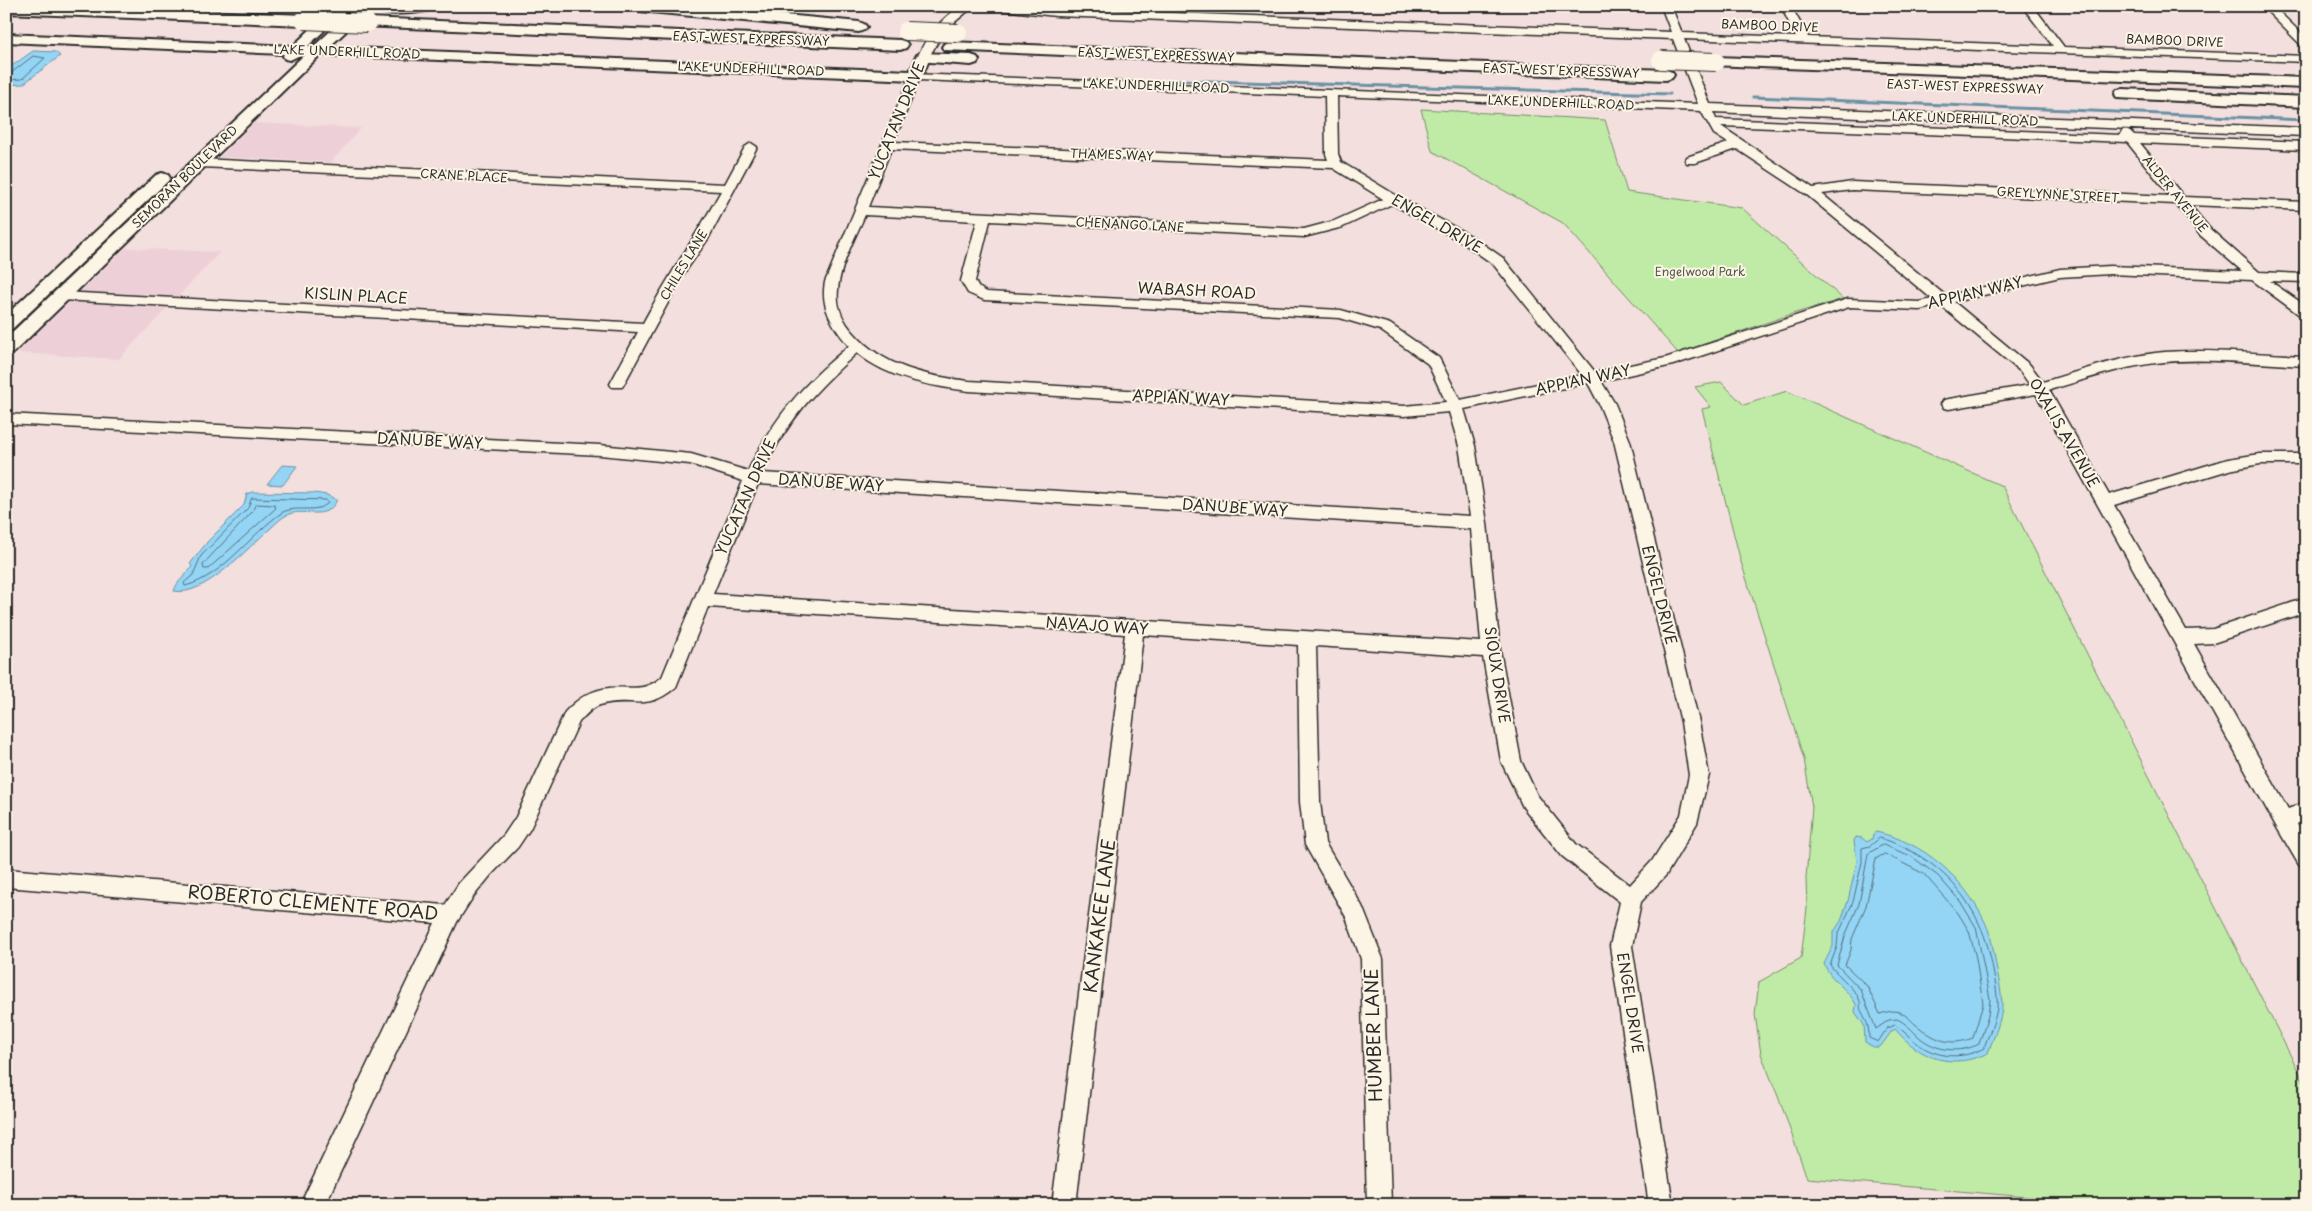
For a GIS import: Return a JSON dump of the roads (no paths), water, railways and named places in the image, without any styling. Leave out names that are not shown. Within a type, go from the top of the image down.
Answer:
[{"type":"highway","name":"EAST-WEST EXPRESSWAY","points":[[274,6],[373,8],[883,30],[903,38],[950,47],[1400,64],[1664,67]]},
{"type":"highway","points":[[373,8],[431,6]]},
{"type":"highway","points":[[640,6],[883,30]]},
{"type":"highway","name":"EAST-WEST EXPRESSWAY","points":[[6,8],[367,23],[903,38],[958,33],[1664,67],[1899,85]]},
{"type":"highway","points":[[6,16],[61,18],[120,13]]},
{"type":"highway","points":[[923,58],[1186,69],[1341,68],[1400,64]]},
{"type":"highway","name":"EAST-WEST EXPRESSWAY","points":[[1718,70],[2306,83]]},
{"type":"highway","points":[[2108,93],[2306,102]]},
{"type":"main road","name":"SEMORAN BOULEVARD","points":[[6,325],[343,6]]},
{"type":"main road","name":"SEMORAN BOULEVARD","points":[[6,349],[318,51],[373,8]]},
{"type":"main road","name":"LAKE UNDERHILL ROAD","points":[[6,38],[915,76]]},
{"type":"main road","name":"YUCATAN DRIVE","points":[[915,76],[923,58]]},
{"type":"street","name":"YUCATAN DRIVE","points":[[923,58],[930,39],[937,29],[969,6]]},
{"type":"street","name":"BAMBOO DRIVE","points":[[993,6],[1056,13],[2306,59]]},
{"type":"street","points":[[1666,6],[1709,115]]},
{"type":"street","points":[[1786,6],[1804,41]]},
{"type":"street","points":[[2027,6],[2061,50]]},
{"type":"street","points":[[2267,6],[2306,44]]},
{"type":"street","name":"YUCATAN DRIVE","points":[[450,915],[466,890],[484,868],[511,841],[524,823],[572,717],[579,707],[598,696],[611,694],[643,696],[663,688],[668,682],[752,478],[780,425],[795,405],[856,347],[837,321],[831,301],[832,284],[838,264],[915,76]]},
{"type":"street","name":"LAKE UNDERHILL ROAD","points":[[915,76],[1331,94],[2131,139],[2306,146]]},
{"type":"street","points":[[1331,94],[1332,154],[1336,164]]},
{"type":"street","name":"LAKE UNDERHILL ROAD","points":[[1709,115],[2119,125],[2306,132]]},
{"type":"street","name":"OXALIS AVENUE","points":[[1709,115],[1718,131],[1811,192],[2025,368],[2040,388],[2306,859]]},
{"type":"street","name":"ALDER AVENUE","points":[[2119,125],[2205,232],[2255,276],[2306,314]]},
{"type":"street","points":[[1691,160],[1738,144]]},
{"type":"street","name":"THAMES WAY","points":[[888,145],[1336,164]]},
{"type":"street","name":"CHILES LANE","points":[[617,384],[676,275],[701,239],[751,147]]},
{"type":"street","name":"CRANE PLACE","points":[[200,163],[729,188]]},
{"type":"street","name":"ENGEL DRIVE","points":[[1336,164],[1392,199],[1468,240],[1498,261],[1593,379],[1607,404],[1622,441],[1690,722],[1699,775],[1690,817],[1659,868],[1631,898],[1620,946],[1661,1205]]},
{"type":"street","name":"GREYLYNNE STREET","points":[[1811,192],[1852,186],[2306,206]]},
{"type":"street","name":"CHENANGO LANE","points":[[861,211],[1304,233],[1326,230],[1343,224],[1392,199]]},
{"type":"street","name":"WABASH ROAD","points":[[984,218],[968,281],[973,290],[984,296],[1341,314],[1385,327],[1434,361],[1456,406]]},
{"type":"street","name":"APPIAN WAY","points":[[856,347],[887,367],[937,383],[1404,411],[1456,406],[1668,362],[1848,303],[1920,306],[2060,273],[2110,270],[2306,278]]},
{"type":"street","name":"KISLIN PLACE","points":[[62,296],[648,328]]},
{"type":"street","points":[[1949,404],[2040,388],[2096,371],[2156,358],[2209,357],[2306,361]]},
{"type":"street","name":"SIOUX DRIVE","points":[[1456,406],[1467,446],[1479,523],[1491,650],[1511,761],[1530,801],[1568,850],[1631,898]]},
{"type":"street","name":"DANUBE WAY","points":[[6,419],[670,455],[691,459],[752,478],[1479,523]]},
{"type":"street","points":[[2104,502],[2228,465],[2260,459],[2306,459]]},
{"type":"street","name":"NAVAJO WAY","points":[[702,600],[1307,640],[1491,650]]},
{"type":"street","points":[[2181,637],[2213,636],[2306,605]]},
{"type":"street","name":"KANKAKEE LANE","points":[[1064,1205],[1134,628]]},
{"type":"street","name":"HUMBER LANE","points":[[1307,640],[1310,802],[1315,845],[1354,913],[1372,959],[1379,1205]]},
{"type":"street","points":[[2283,820],[2306,811]]},
{"type":"street","name":"ROBERTO CLEMENTE ROAD","points":[[6,878],[450,915],[312,1205]]},
{"type":"water","points":[[33,51],[56,52],[60,56],[23,84],[6,85],[6,70]]},
{"type":"water","points":[[282,465],[297,466],[283,485],[267,484]]},
{"type":"water","points":[[252,492],[314,493],[327,495],[337,500],[333,507],[322,513],[286,515],[212,579],[199,587],[186,591],[174,591],[177,584],[188,573],[192,566],[190,564],[208,541],[244,505],[247,494]]},
{"type":"water","points":[[1876,832],[1910,844],[1941,864],[1966,891],[1985,922],[1992,946],[2002,1005],[1999,1023],[1988,1053],[1962,1061],[1937,1059],[1915,1048],[1895,1029],[1881,1046],[1871,1046],[1865,1042],[1864,1025],[1855,1012],[1856,1004],[1827,970],[1824,964],[1833,946],[1833,933],[1841,921],[1848,901],[1857,861],[1854,841],[1856,837],[1862,838],[1867,842],[1872,839],[1873,834]]},
{"type":"waterway","points":[[1175,80],[1670,94]]},
{"type":"waterway","points":[[1753,97],[2306,120]]},
{"type":"park label","name":"Engelwood Park","points":[[1700,272]]}]
